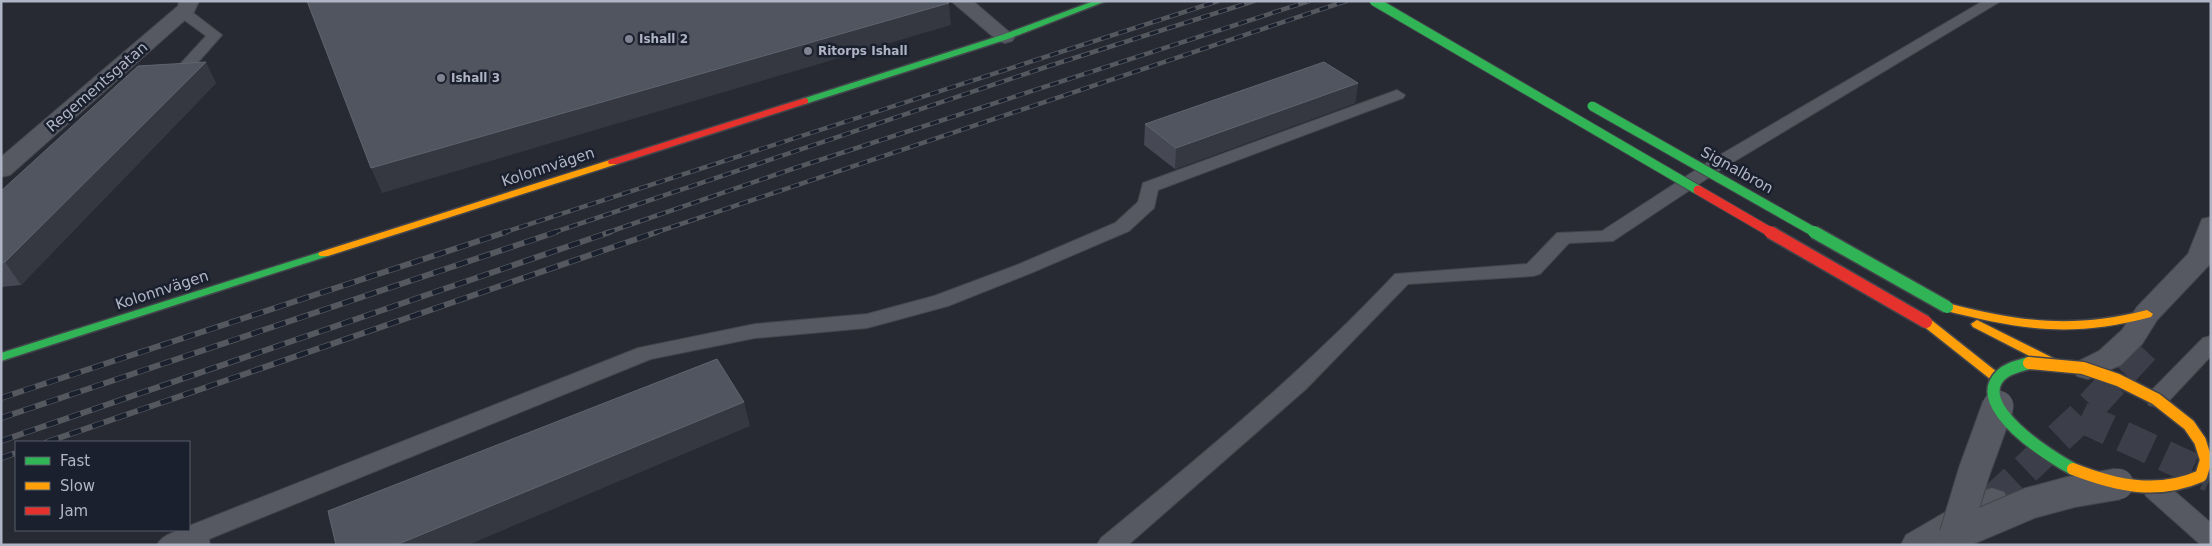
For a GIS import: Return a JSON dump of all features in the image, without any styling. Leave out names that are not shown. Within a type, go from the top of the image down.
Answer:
[{"type":"street","points":[[960,1],[1005,37]]},
{"type":"street","name":"Kolonnvägen","points":[[1,358],[1005,37],[1102,1]]},
{"type":"street","points":[[1374,1],[1926,322],[1998,392],[2013,428],[2042,451],[2078,470],[2118,484],[2155,489],[2182,486],[2200,476],[2206,460],[2200,440],[2182,419],[2157,399],[2123,382],[2088,369],[2053,363],[2029,363],[2010,369],[1998,392],[1974,472],[1957,542]]},
{"type":"street","name":"Regementsgatan","points":[[1,170],[184,8]]},
{"type":"street","name":"Signalbron","points":[[1578,98],[1994,335],[2053,363]]},
{"type":"street","points":[[2088,369],[2110,358],[2132,337],[2149,328],[2208,256],[2211,225]]},
{"type":"street","points":[[1947,307],[1996,320],[2038,328],[2078,330],[2110,326],[2149,328]]},
{"type":"street","points":[[1957,542],[2030,503],[2071,492],[2118,484]]},
{"type":"street","points":[[1919,545],[1992,501],[1957,542]]},
{"type":"lane","points":[[1110,545],[1298,384],[1361,324],[1402,278],[1533,270],[1564,237],[1606,236],[1714,166],[1994,1]]},
{"type":"lane","points":[[180,73],[215,34],[187,16],[184,8]]},
{"type":"lane","points":[[170,545],[197,539],[646,353],[755,331],[867,321],[941,301],[1024,269],[1122,227],[1147,204],[1149,187],[1397,95]]},
{"type":"lane","points":[[2157,399],[2211,343]]},
{"type":"lane","points":[[2155,489],[2211,538]]},
{"type":"building","points":[[307,1],[947,1],[949,3],[371,168]]},
{"type":"building","points":[[206,62],[5,262],[1,263],[1,191],[138,66]]},
{"type":"building","points":[[1324,62],[1358,83],[1176,148],[1145,124]]},
{"type":"building","points":[[717,359],[744,402],[396,545],[336,545],[328,511]]},
{"type":"tunnel","points":[[2081,417],[2151,341]]},
{"type":"tunnel","points":[[1992,501],[2081,417]]},
{"type":"tunnel","points":[[2081,417],[2211,477]]},
{"type":"railway","points":[[502,233],[1218,1]]},
{"type":"railway","points":[[552,233],[1049,66],[1254,1]]},
{"type":"railway","points":[[606,233],[795,168],[1309,1]]},
{"type":"railway","points":[[654,233],[1346,1]]},
{"type":"railway","points":[[1,398],[506,232]]},
{"type":"railway","points":[[1,418],[556,232]]},
{"type":"railway","points":[[1,441],[610,232]]},
{"type":"railway","points":[[50,441],[657,232]]},
{"type":"railway","points":[[1,458],[15,453]]},
{"type":"traffic: fast","points":[[805,101],[1005,37],[1102,1]]},
{"type":"traffic: fast","points":[[1374,1],[1698,190]]},
{"type":"traffic: fast","points":[[1592,106],[1947,307]]},
{"type":"traffic: fast","points":[[1,357],[324,254]]},
{"type":"traffic: fast","points":[[2029,363],[2008,370],[1998,378],[1994,391],[1997,404],[2018,432],[2048,455],[2073,469]]},
{"type":"traffic: slow","points":[[324,254],[613,162]]},
{"type":"traffic: slow","points":[[1947,307],[1998,319],[2047,326],[2096,325],[2147,314]]},
{"type":"traffic: slow","points":[[1926,322],[1998,379]]},
{"type":"traffic: slow","points":[[1977,324],[2053,363]]},
{"type":"traffic: slow","points":[[2029,363],[2083,368],[2138,389],[2174,411],[2189,425],[2200,441],[2206,458],[2201,476],[2169,487],[2137,487],[2105,480],[2073,469]]},
{"type":"traffic: jam","points":[[613,162],[805,101]]},
{"type":"traffic: jam","points":[[1698,190],[1926,322]]},
{"type":"place","name":"Ishall 2","points":[[629,39]]},
{"type":"place","name":"Ritorps Ishall","points":[[808,51]]},
{"type":"place","name":"Ishall 3","points":[[441,78]]}]
